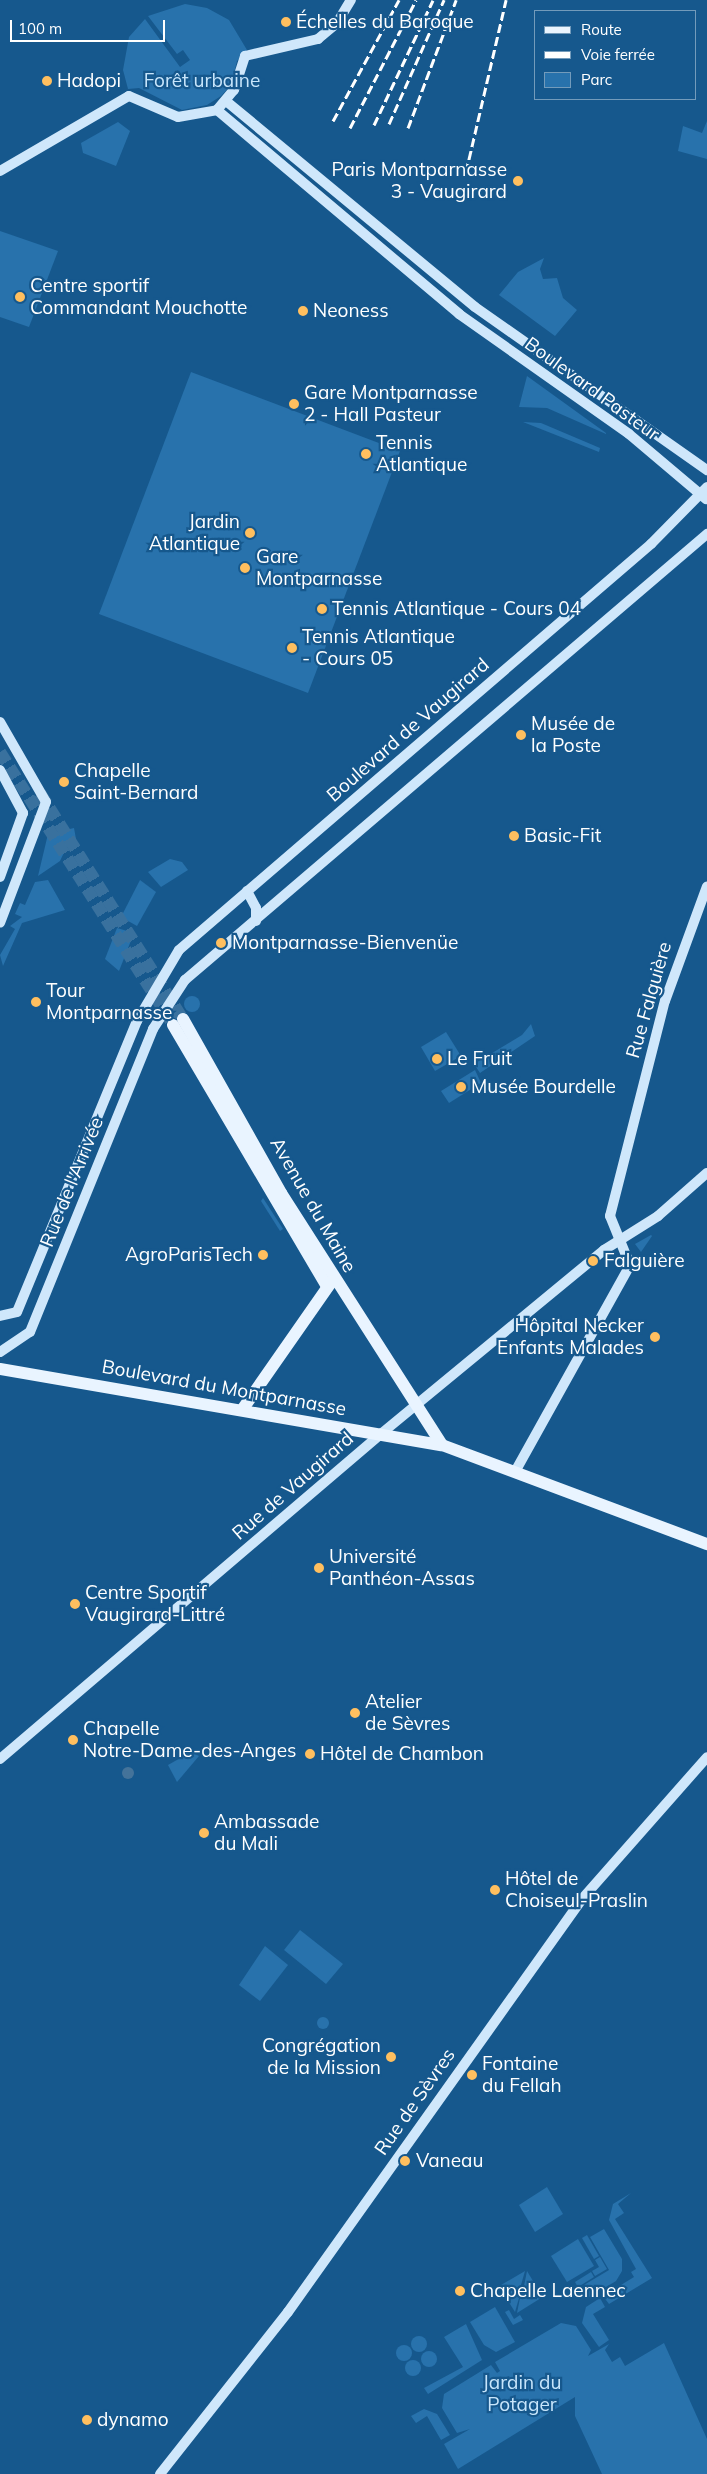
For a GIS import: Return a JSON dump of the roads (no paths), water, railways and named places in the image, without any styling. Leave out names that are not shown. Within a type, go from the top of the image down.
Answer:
[{"type":"main road","points":[[0,171],[126,96],[142,98],[178,117],[217,110],[226,101],[237,81],[241,62],[251,52],[318,39],[337,23],[351,0]]},
{"type":"main road","name":"Boulevard Pasteur","points":[[226,101],[467,300],[707,470]]},
{"type":"main road","name":"Boulevard Pasteur","points":[[217,110],[459,314],[628,434],[706,494]]},
{"type":"main road","name":"Boulevard de Vaugirard","points":[[147,1000],[178,950],[706,494]]},
{"type":"main road","points":[[256,920],[707,534]]},
{"type":"main road","points":[[0,722],[44,795],[37,829],[0,923]]},
{"type":"main road","points":[[0,770],[20,802],[23,818],[0,877]]},
{"type":"main road","name":"Rue Falguière","points":[[516,1470],[628,1269],[630,1259],[610,1220],[669,986],[707,886]]},
{"type":"main road","points":[[247,891],[256,908],[256,920]]},
{"type":"main road","name":"Rue de l'Arrivée","points":[[0,1352],[30,1332],[161,1012],[185,980],[256,920]]},
{"type":"main road","name":"Rue de l'Arrivée","points":[[0,1316],[17,1312],[147,1000]]},
{"type":"main road","name":"Avenue du Maine","points":[[178,1022],[330,1282],[416,1407]]},
{"type":"main road","name":"Rue de Vaugirard","points":[[0,1758],[382,1433],[620,1240],[658,1216],[707,1173]]},
{"type":"main road","points":[[242,1410],[330,1282]]},
{"type":"main road","name":"Boulevard du Montparnasse","points":[[0,1369],[382,1433],[442,1445],[516,1470],[707,1544]]},
{"type":"main road","points":[[416,1407],[442,1445]]},
{"type":"main road","name":"Rue de Sèvres","points":[[160,2474],[283,2320],[582,1899],[707,1757]]},
{"type":"tunnel","points":[[0,752],[173,1025]]},
{"type":"tunnel","points":[[40,793],[183,1019]]},
{"type":"railway","points":[[333,121],[399,0]]},
{"type":"railway","points":[[350,128],[416,0]]},
{"type":"railway","points":[[374,125],[433,0]]},
{"type":"railway","points":[[389,124],[444,0]]},
{"type":"railway","points":[[408,128],[456,0]]},
{"type":"railway","points":[[466,172],[506,0]]},
{"type":"place","name":"Échelles du Baroque","points":[[286,22]]},
{"type":"place","name":"Hadopi","points":[[47,81]]},
{"type":"place","name":"Paris Montparnasse 3 - Vaugirard","points":[[518,181]]},
{"type":"place","name":"Centre sportif Commandant Mouchotte","points":[[20,297]]},
{"type":"place","name":"Neoness","points":[[303,311]]},
{"type":"place","name":"Gare Montparnasse 2 - Hall Pasteur","points":[[294,404]]},
{"type":"place","name":"Tennis Atlantique","points":[[366,454]]},
{"type":"place","name":"Jardin Atlantique","points":[[250,533]]},
{"type":"place","name":"Gare Montparnasse","points":[[245,568]]},
{"type":"place","name":"Tennis Atlantique - Cours 04","points":[[322,609]]},
{"type":"place","name":"Tennis Atlantique - Cours 05","points":[[292,648]]},
{"type":"place","name":"Musée de la Poste","points":[[521,735]]},
{"type":"place","name":"Chapelle Saint-Bernard","points":[[64,782]]},
{"type":"place","name":"Basic-Fit","points":[[514,836]]},
{"type":"place","name":"Montparnasse-Bienvenüe","points":[[221,943]]},
{"type":"place","name":"Tour Montparnasse","points":[[36,1002]]},
{"type":"place","name":"Le Fruit","points":[[437,1059]]},
{"type":"place","name":"Musée Bourdelle","points":[[461,1087]]},
{"type":"place","name":"AgroParisTech","points":[[263,1255]]},
{"type":"place","name":"Falguière","points":[[593,1261]]},
{"type":"place","name":"Hôpital Necker Enfants Malades","points":[[655,1337]]},
{"type":"place","name":"Université Panthéon-Assas","points":[[319,1568]]},
{"type":"place","name":"Centre Sportif Vaugirard-Littré","points":[[75,1604]]},
{"type":"place","name":"Atelier de Sèvres","points":[[355,1713]]},
{"type":"place","name":"Chapelle Notre-Dame-des-Anges","points":[[73,1740]]},
{"type":"place","name":"Hôtel de Chambon","points":[[310,1754]]},
{"type":"place","name":"Ambassade du Mali","points":[[204,1833]]},
{"type":"place","name":"Hôtel de Choiseul-Praslin","points":[[495,1890]]},
{"type":"place","name":"Congrégation de la Mission","points":[[391,2057]]},
{"type":"place","name":"Fontaine du Fellah","points":[[472,2075]]},
{"type":"place","name":"Vaneau","points":[[405,2161]]},
{"type":"place","name":"Chapelle Laennec","points":[[460,2291]]},
{"type":"place","name":"dynamo","points":[[87,2420]]},
{"type":"park label","name":"Forêt urbaine","points":[[202,81]]},
{"type":"park label","name":"Jardin du Potager","points":[[522,2394]]}]
